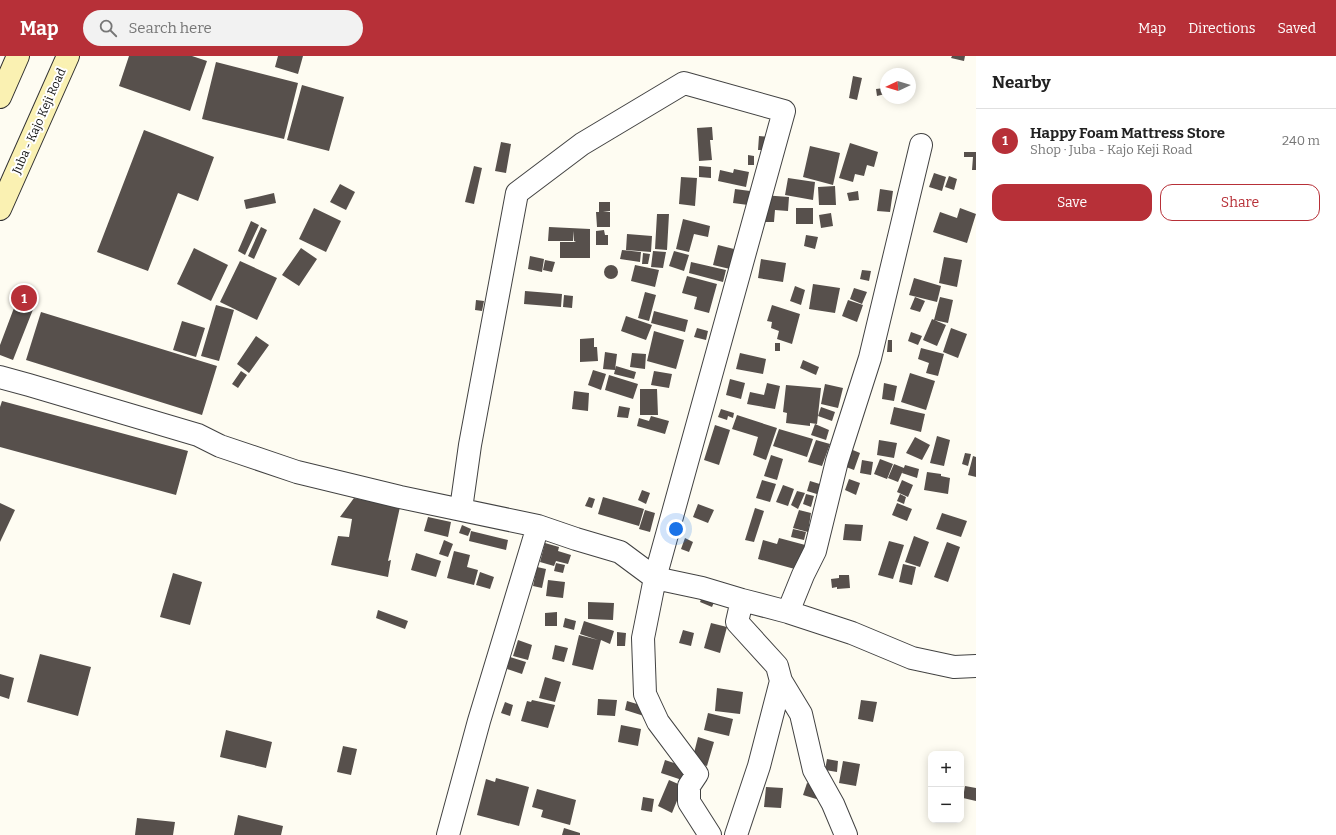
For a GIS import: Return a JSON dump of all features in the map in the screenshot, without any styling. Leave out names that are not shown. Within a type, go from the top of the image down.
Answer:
[{"type":"main road","points":[[0,97],[18,56]]},
{"type":"main road","name":"Juba - Kajo Keji Road","points":[[0,209],[68,56]]},
{"type":"street","points":[[461,509],[470,445],[517,193],[582,144],[684,83],[784,111],[655,578],[643,638],[645,694],[658,722],[697,774],[689,786],[689,802],[710,835]]},
{"type":"street","points":[[788,612],[803,575],[815,551],[837,461],[870,358],[921,145]]},
{"type":"street","points":[[0,377],[198,435],[220,446],[298,472],[400,497],[538,526],[620,552],[655,578],[702,588],[788,612],[852,633],[912,658],[954,667],[976,666]]},
{"type":"street","points":[[448,835],[479,721],[538,526]]},
{"type":"street","points":[[742,600],[737,622],[777,666],[781,681],[801,714],[814,770],[833,804],[846,835]]},
{"type":"street","points":[[736,835],[759,766],[781,681]]},
{"type":"building","points":[[129,56],[192,56],[207,61],[190,111],[119,86]]},
{"type":"building","points":[[278,56],[303,56],[298,74],[275,67]]},
{"type":"building","points":[[952,56],[965,56],[964,61],[951,58]]},
{"type":"building","points":[[216,62],[298,83],[284,139],[202,119]]},
{"type":"building","points":[[853,76],[862,78],[857,100],[849,98]]},
{"type":"building","points":[[302,85],[344,97],[329,151],[287,140]]},
{"type":"building","points":[[880,88],[880,95],[877,96],[876,89]]},
{"type":"building","points":[[712,127],[713,140],[710,140],[712,160],[699,161],[697,128]]},
{"type":"building","points":[[144,130],[214,157],[198,201],[178,193],[148,271],[97,252]]},
{"type":"building","points":[[759,136],[769,137],[768,150],[758,150]]},
{"type":"building","points":[[501,142],[511,144],[506,173],[495,171]]},
{"type":"building","points":[[850,143],[878,152],[874,167],[867,165],[864,176],[855,174],[853,182],[839,178]]},
{"type":"building","points":[[810,146],[840,153],[833,185],[803,177]]},
{"type":"building","points":[[964,152],[976,152],[976,170],[972,170],[973,157],[964,157]]},
{"type":"building","points":[[748,155],[754,156],[754,165],[748,165]]},
{"type":"building","points":[[474,166],[482,168],[474,204],[465,202]]},
{"type":"building","points":[[699,166],[711,167],[711,178],[699,177]]},
{"type":"building","points":[[734,169],[749,172],[746,187],[718,181],[720,170],[733,173]]},
{"type":"building","points":[[934,173],[946,177],[942,191],[929,187]]},
{"type":"building","points":[[949,176],[957,179],[954,190],[945,187]]},
{"type":"building","points":[[681,177],[697,178],[695,206],[679,204]]},
{"type":"building","points":[[788,178],[815,182],[813,200],[785,195]]},
{"type":"building","points":[[340,184],[355,192],[346,210],[330,202]]},
{"type":"building","points":[[835,186],[836,205],[819,205],[818,187]]},
{"type":"building","points":[[735,189],[750,191],[748,205],[733,203]]},
{"type":"building","points":[[880,189],[893,191],[890,212],[877,211]]},
{"type":"building","points":[[858,191],[859,200],[849,201],[847,193]]},
{"type":"building","points":[[274,193],[276,203],[246,209],[244,200]]},
{"type":"building","points":[[762,195],[789,197],[788,211],[775,210],[774,222],[760,222]]},
{"type":"building","points":[[599,202],[610,202],[610,211],[603,212],[610,212],[610,227],[597,227],[596,212],[599,212]]},
{"type":"building","points":[[314,208],[341,221],[326,252],[299,239]]},
{"type":"building","points":[[796,208],[813,208],[813,224],[796,224]]},
{"type":"building","points":[[960,208],[976,214],[967,243],[933,232],[940,212],[957,218]]},
{"type":"building","points":[[831,213],[833,226],[821,228],[819,215]]},
{"type":"building","points":[[657,214],[669,214],[667,250],[655,249]]},
{"type":"building","points":[[683,219],[710,226],[708,237],[694,234],[689,252],[676,249]]},
{"type":"building","points":[[251,221],[259,225],[245,255],[238,251]]},
{"type":"building","points":[[261,227],[267,230],[254,259],[248,256]]},
{"type":"building","points":[[549,227],[590,229],[590,258],[560,258],[560,242],[576,242],[574,241],[574,231],[573,241],[548,241]]},
{"type":"building","points":[[604,230],[605,235],[608,235],[608,245],[596,245],[596,231]]},
{"type":"building","points":[[627,234],[652,236],[651,252],[626,250]]},
{"type":"building","points":[[806,235],[818,237],[815,249],[804,246]]},
{"type":"building","points":[[718,245],[734,249],[730,269],[713,265]]},
{"type":"building","points":[[194,248],[228,265],[211,301],[177,284]]},
{"type":"building","points":[[301,248],[317,259],[299,286],[282,275]]},
{"type":"building","points":[[622,250],[641,252],[640,262],[620,259]]},
{"type":"building","points":[[653,251],[666,252],[663,268],[651,267]]},
{"type":"building","points":[[674,251],[689,255],[684,271],[669,266]]},
{"type":"building","points":[[643,253],[650,254],[648,264],[642,264]]},
{"type":"building","points":[[530,256],[544,259],[542,272],[528,269]]},
{"type":"building","points":[[944,257],[962,260],[957,287],[939,283]]},
{"type":"building","points":[[761,259],[786,263],[783,282],[758,278]]},
{"type":"building","points":[[545,260],[555,262],[552,272],[543,270]]},
{"type":"building","points":[[240,261],[277,278],[257,320],[220,302]]},
{"type":"building","points":[[691,262],[726,270],[723,282],[689,273]]},
{"type":"building","points":[[611,265],[616,267],[618,272],[616,277],[611,279],[606,277],[604,272],[606,267]]},
{"type":"building","points":[[635,265],[659,270],[655,287],[631,281]]},
{"type":"building","points":[[862,270],[871,271],[869,281],[860,279]]},
{"type":"building","points":[[687,276],[717,284],[709,313],[694,309],[697,297],[682,293]]},
{"type":"building","points":[[914,278],[941,286],[937,302],[909,295]]},
{"type":"building","points":[[813,284],[840,288],[835,313],[809,309]]},
{"type":"building","points":[[795,286],[805,290],[801,305],[790,301]]},
{"type":"building","points":[[854,288],[867,292],[862,304],[850,299]]},
{"type":"building","points":[[525,291],[562,294],[561,307],[524,304]]},
{"type":"building","points":[[645,292],[656,295],[649,321],[638,318]]},
{"type":"building","points":[[564,295],[573,296],[572,308],[563,307]]},
{"type":"building","points":[[915,297],[925,301],[920,312],[910,309]]},
{"type":"building","points":[[940,297],[953,300],[948,323],[934,320]]},
{"type":"building","points":[[17,300],[34,307],[13,360],[0,355],[0,345]]},
{"type":"building","points":[[476,300],[484,301],[482,311],[475,310]]},
{"type":"building","points":[[848,300],[863,305],[857,322],[842,316]]},
{"type":"building","points":[[216,305],[234,310],[219,361],[201,356]]},
{"type":"building","points":[[772,305],[800,314],[792,344],[777,339],[779,331],[771,328],[772,322],[767,321]]},
{"type":"building","points":[[654,311],[688,320],[685,332],[651,323]]},
{"type":"building","points":[[41,312],[217,366],[202,415],[26,360]]},
{"type":"building","points":[[626,316],[652,325],[646,340],[621,331]]},
{"type":"building","points":[[932,319],[946,325],[937,346],[923,340]]},
{"type":"building","points":[[182,321],[205,328],[196,357],[173,350]]},
{"type":"building","points":[[697,328],[708,331],[706,340],[694,337]]},
{"type":"building","points":[[951,328],[967,334],[958,358],[943,352]]},
{"type":"building","points":[[654,331],[684,340],[676,369],[647,361]]},
{"type":"building","points":[[911,332],[922,336],[918,345],[908,341]]},
{"type":"building","points":[[256,336],[269,345],[249,373],[237,364]]},
{"type":"building","points":[[594,338],[594,347],[597,347],[598,361],[580,362],[580,339]]},
{"type":"building","points":[[888,340],[892,340],[892,352],[887,352]]},
{"type":"building","points":[[775,343],[780,343],[780,351],[775,351]]},
{"type":"building","points":[[921,348],[944,354],[938,376],[926,373],[929,363],[918,359]]},
{"type":"building","points":[[605,352],[617,354],[615,370],[603,369]]},
{"type":"building","points":[[632,353],[646,354],[645,369],[630,367]]},
{"type":"building","points":[[740,353],[766,359],[763,374],[736,369]]},
{"type":"building","points":[[803,360],[819,367],[816,375],[800,368]]},
{"type":"building","points":[[616,366],[636,372],[634,379],[614,374]]},
{"type":"building","points":[[593,370],[606,374],[601,390],[588,385]]},
{"type":"building","points":[[241,371],[247,375],[238,388],[232,384]]},
{"type":"building","points":[[654,371],[672,374],[669,388],[651,385]]},
{"type":"building","points":[[910,373],[935,381],[926,410],[901,402]]},
{"type":"building","points":[[609,375],[638,384],[633,399],[605,390]]},
{"type":"building","points":[[730,379],[745,383],[741,399],[726,395]]},
{"type":"building","points":[[767,383],[780,386],[775,409],[747,404],[750,392],[764,395]]},
{"type":"building","points":[[884,383],[897,386],[894,401],[882,399]]},
{"type":"building","points":[[825,384],[843,388],[838,408],[821,404]]},
{"type":"building","points":[[786,385],[821,388],[817,424],[810,423],[810,426],[786,423],[787,413],[783,412]]},
{"type":"building","points":[[640,389],[657,389],[658,415],[640,415]]},
{"type":"building","points":[[574,391],[589,393],[588,411],[572,409]]},
{"type":"building","points":[[2,401],[188,451],[176,495],[0,447],[0,407]]},
{"type":"building","points":[[619,406],[630,408],[628,418],[617,417]]},
{"type":"building","points":[[821,407],[835,412],[832,421],[818,416]]},
{"type":"building","points":[[894,407],[925,414],[921,432],[890,424]]},
{"type":"building","points":[[721,409],[734,413],[733,418],[728,416],[727,420],[718,417]]},
{"type":"building","points":[[737,415],[777,428],[766,460],[753,455],[758,437],[732,429]]},
{"type":"building","points":[[651,416],[669,421],[665,434],[637,426],[639,418],[649,421]]},
{"type":"building","points":[[815,424],[829,430],[826,440],[811,435]]},
{"type":"building","points":[[715,425],[730,430],[719,465],[704,460]]},
{"type":"building","points":[[779,429],[813,439],[807,457],[773,446]]},
{"type":"building","points":[[937,436],[950,440],[944,466],[930,463]]},
{"type":"building","points":[[915,437],[930,445],[922,460],[906,453]]},
{"type":"building","points":[[816,440],[830,444],[822,466],[808,462]]},
{"type":"building","points":[[879,440],[897,443],[894,458],[877,455]]},
{"type":"building","points":[[848,448],[860,453],[854,470],[841,465]]},
{"type":"building","points":[[965,453],[971,454],[968,466],[962,464]]},
{"type":"building","points":[[771,455],[783,459],[777,480],[764,476]]},
{"type":"building","points":[[973,456],[976,457],[976,477],[968,475]]},
{"type":"building","points":[[880,459],[893,464],[887,479],[874,474]]},
{"type":"building","points":[[862,460],[873,462],[871,475],[860,473]]},
{"type":"building","points":[[894,464],[904,468],[898,482],[888,478]]},
{"type":"building","points":[[905,465],[919,469],[917,478],[902,473]]},
{"type":"building","points":[[927,472],[941,474],[941,476],[950,478],[948,494],[924,490]]},
{"type":"building","points":[[849,479],[860,483],[856,495],[845,490]]},
{"type":"building","points":[[762,480],[776,484],[770,502],[756,498]]},
{"type":"building","points":[[902,480],[913,485],[908,497],[897,492]]},
{"type":"building","points":[[810,481],[823,485],[820,495],[807,491]]},
{"type":"building","points":[[783,485],[794,489],[788,506],[776,502]]},
{"type":"building","points":[[642,490],[650,493],[646,504],[638,500]]},
{"type":"building","points":[[797,491],[805,493],[798,509],[791,505]]},
{"type":"building","points":[[806,494],[814,496],[811,507],[803,504]]},
{"type":"building","points":[[900,494],[906,497],[904,504],[897,501]]},
{"type":"building","points":[[589,497],[595,499],[592,508],[585,506]]},
{"type":"building","points":[[603,497],[644,509],[639,526],[598,514]]},
{"type":"building","points":[[354,498],[400,507],[388,561],[391,560],[388,577],[331,565],[338,536],[349,537],[352,519],[340,517]]},
{"type":"building","points":[[0,503],[15,510],[0,542]]},
{"type":"building","points":[[897,503],[912,509],[907,521],[892,515]]},
{"type":"building","points":[[698,504],[714,510],[708,523],[693,517]]},
{"type":"building","points":[[755,508],[764,511],[754,542],[745,540]]},
{"type":"building","points":[[645,510],[655,513],[650,532],[639,529]]},
{"type":"building","points":[[799,510],[811,513],[808,532],[793,528]]},
{"type":"building","points":[[942,513],[967,521],[961,537],[936,529]]},
{"type":"building","points":[[428,517],[451,522],[448,537],[424,531]]},
{"type":"building","points":[[845,524],[863,525],[861,541],[843,540]]},
{"type":"building","points":[[462,525],[471,529],[468,536],[459,533]]},
{"type":"building","points":[[793,529],[806,532],[804,540],[791,537]]},
{"type":"building","points":[[471,531],[508,540],[506,550],[469,541]]},
{"type":"building","points":[[914,536],[929,542],[920,567],[905,562]]},
{"type":"building","points":[[685,538],[693,542],[689,552],[681,549]]},
{"type":"building","points":[[779,538],[809,546],[802,571],[758,559],[763,540],[777,544]]},
{"type":"building","points":[[444,540],[453,544],[448,557],[439,554]]},
{"type":"building","points":[[889,541],[904,545],[893,579],[878,575]]},
{"type":"building","points":[[947,542],[960,547],[948,582],[934,577]]},
{"type":"building","points":[[545,543],[559,547],[558,551],[571,555],[568,564],[556,561],[554,566],[540,562]]},
{"type":"building","points":[[454,551],[470,555],[467,567],[478,570],[474,585],[447,578]]},
{"type":"building","points":[[416,553],[441,561],[436,577],[411,570]]},
{"type":"building","points":[[556,563],[565,565],[563,573],[554,571]]},
{"type":"building","points":[[903,564],[916,567],[912,585],[899,582]]},
{"type":"building","points":[[537,567],[546,569],[542,588],[533,586]]},
{"type":"building","points":[[480,572],[494,577],[490,589],[476,585]]},
{"type":"building","points":[[173,573],[202,582],[190,625],[160,617]]},
{"type":"building","points":[[839,575],[849,575],[850,588],[832,588],[831,579],[839,578]]},
{"type":"building","points":[[548,580],[565,582],[563,598],[546,596]]},
{"type":"building","points":[[705,590],[717,595],[712,607],[700,602]]},
{"type":"building","points":[[588,602],[614,603],[613,620],[588,619]]},
{"type":"building","points":[[378,610],[408,621],[405,629],[376,618]]},
{"type":"building","points":[[557,612],[557,626],[545,626],[545,613]]},
{"type":"building","points":[[565,618],[576,621],[574,630],[563,627]]},
{"type":"building","points":[[584,621],[614,631],[610,644],[601,640],[593,670],[572,665],[579,635],[598,640],[580,634]]},
{"type":"building","points":[[711,623],[727,627],[720,653],[704,648]]},
{"type":"building","points":[[683,630],[694,633],[691,646],[679,643]]},
{"type":"building","points":[[617,632],[626,633],[625,646],[617,646]]},
{"type":"building","points":[[518,640],[532,645],[528,660],[513,656]]},
{"type":"building","points":[[555,645],[568,648],[564,662],[552,659]]},
{"type":"building","points":[[40,654],[91,667],[78,716],[27,702]]},
{"type":"building","points":[[510,657],[526,662],[522,674],[507,669]]},
{"type":"building","points":[[0,674],[14,678],[9,699],[0,696]]},
{"type":"building","points":[[545,677],[561,682],[555,702],[539,698]]},
{"type":"building","points":[[717,688],[743,692],[740,714],[715,711]]},
{"type":"building","points":[[598,699],[617,700],[615,716],[597,715]]},
{"type":"building","points":[[532,700],[555,705],[548,728],[521,721],[527,701],[531,702]]},
{"type":"building","points":[[861,700],[877,702],[873,722],[858,719]]},
{"type":"building","points":[[627,701],[647,707],[644,716],[625,710]]},
{"type":"building","points":[[505,702],[513,705],[510,716],[501,713]]},
{"type":"building","points":[[708,713],[733,719],[729,736],[704,730]]},
{"type":"building","points":[[621,725],[641,729],[638,746],[618,742]]},
{"type":"building","points":[[226,730],[272,742],[266,768],[220,757]]},
{"type":"building","points":[[698,737],[714,742],[707,766],[692,761]]},
{"type":"building","points":[[343,746],[357,749],[351,775],[337,772]]},
{"type":"building","points":[[827,759],[838,761],[837,772],[825,770]]},
{"type":"building","points":[[665,760],[689,768],[685,781],[661,773]]},
{"type":"building","points":[[843,761],[860,764],[856,786],[839,783]]},
{"type":"building","points":[[496,778],[529,787],[519,826],[477,815],[486,779],[495,782]]},
{"type":"building","points":[[669,780],[683,786],[672,813],[658,806]]},
{"type":"building","points":[[807,783],[827,789],[823,801],[803,795]]},
{"type":"building","points":[[965,786],[976,788],[976,801],[964,798]]},
{"type":"building","points":[[766,787],[783,788],[781,808],[764,807]]},
{"type":"building","points":[[537,789],[576,800],[570,825],[541,817],[543,810],[532,807]]},
{"type":"building","points":[[643,797],[654,799],[652,812],[641,810]]},
{"type":"building","points":[[238,815],[283,826],[281,835],[234,835]]},
{"type":"building","points":[[137,818],[175,822],[173,835],[135,835]]},
{"type":"building","points":[[564,828],[580,833],[580,835],[562,835]]},
{"type":"place","name":"Happy Foam Mattress Store","points":[[24,298]]}]
